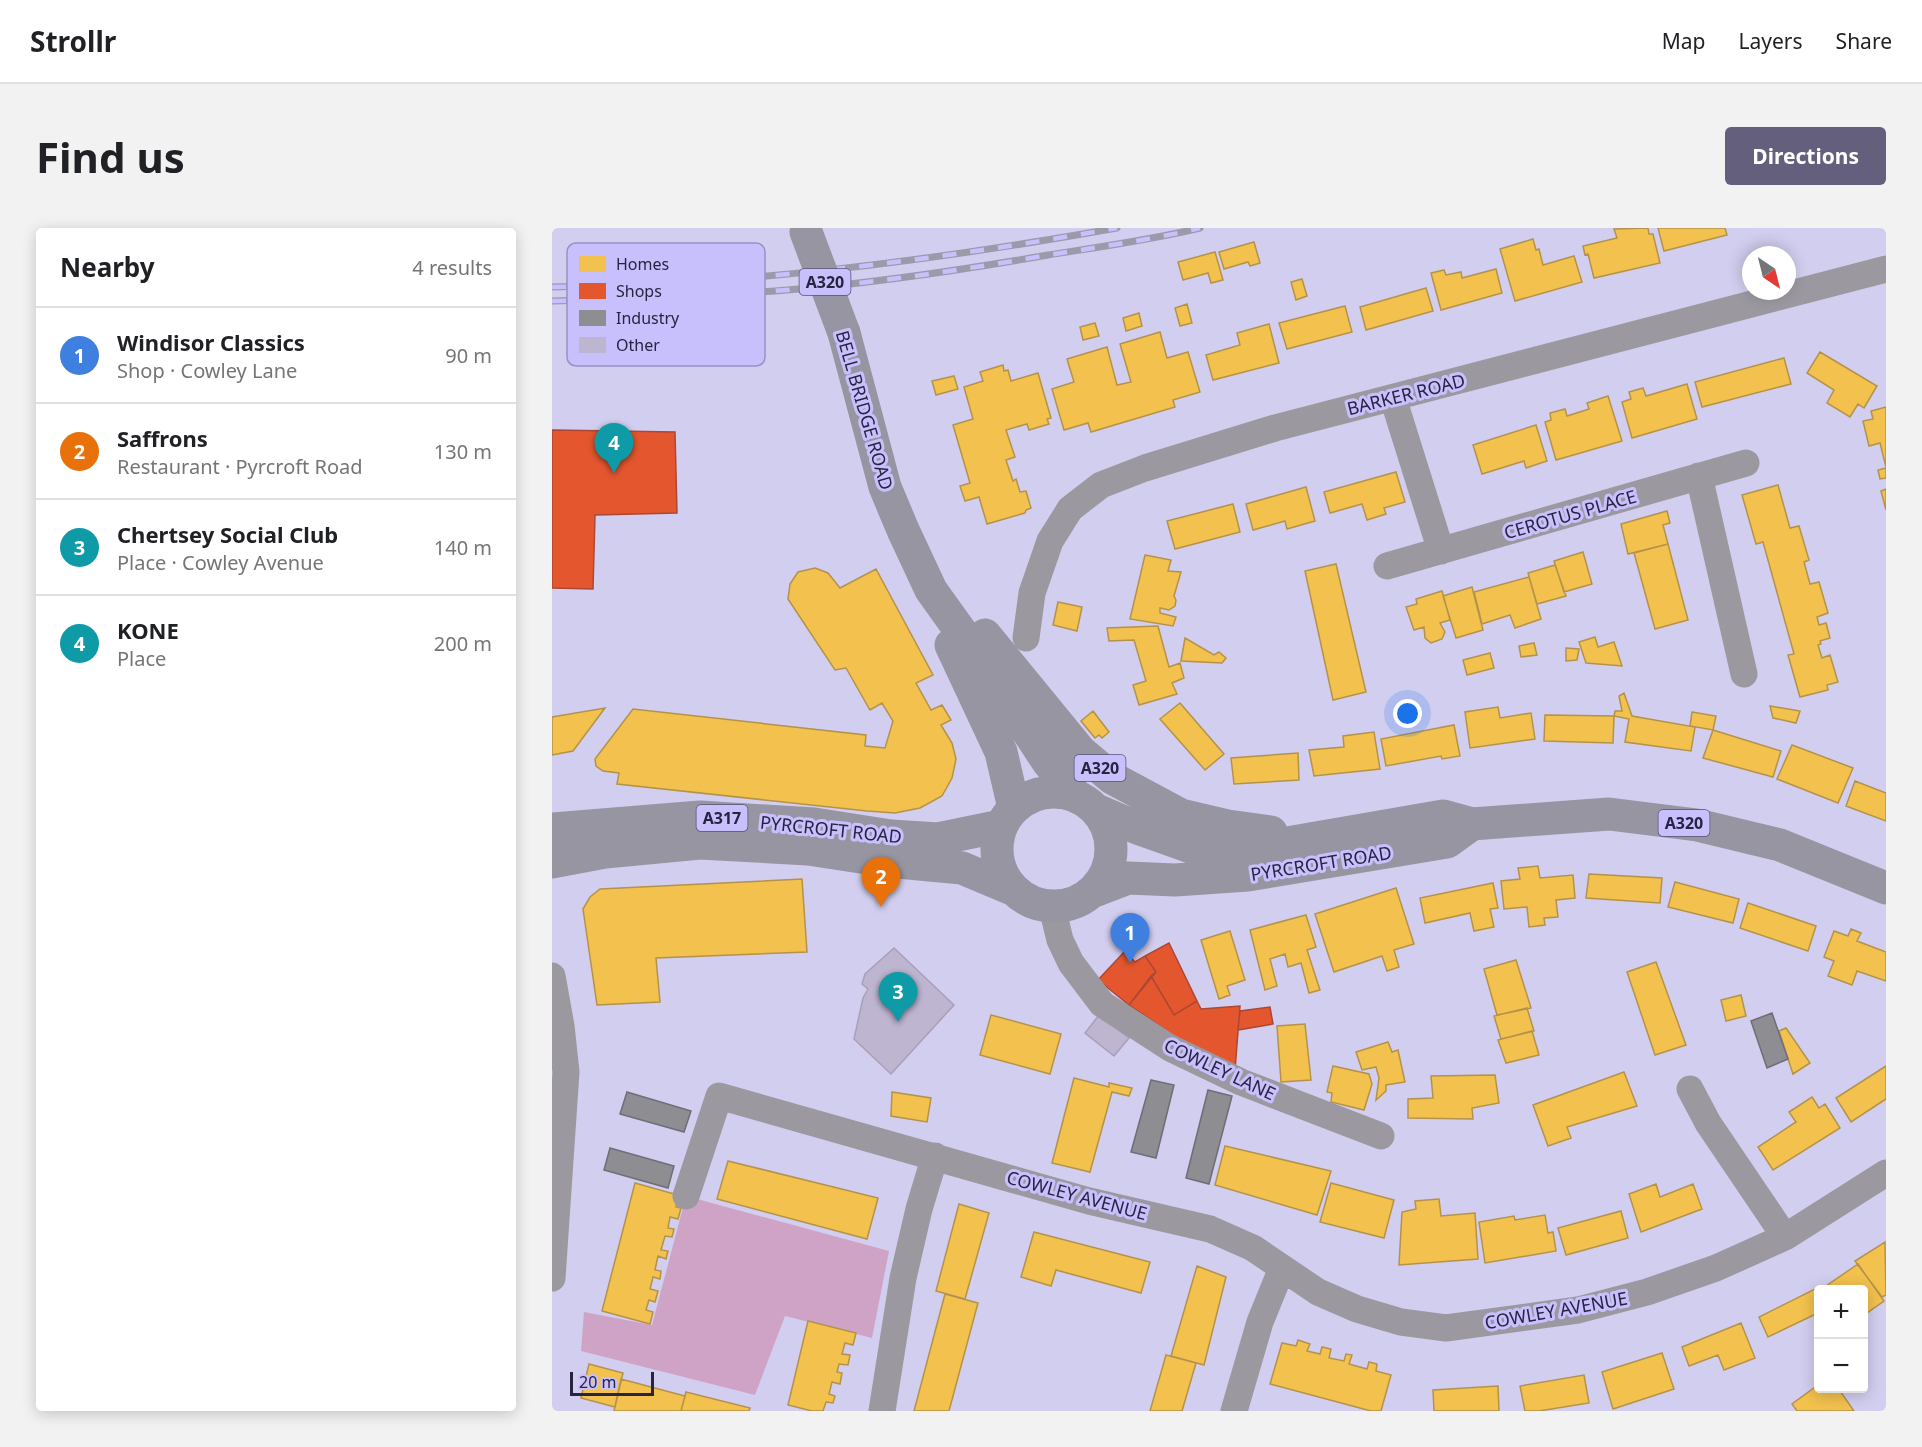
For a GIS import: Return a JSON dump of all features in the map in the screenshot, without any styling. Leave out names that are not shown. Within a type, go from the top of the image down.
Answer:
[{"type":"main road","name":"BELL BRIDGE ROAD","points":[[805,230],[844,333],[885,487],[931,590],[979,657],[1048,762],[1086,803]]},
{"type":"main road","name":"BELL BRIDGE ROAD","points":[[931,590],[938,620],[1001,752],[1008,817]]},
{"type":"main road","name":"A320","points":[[931,590],[987,636],[1080,751],[1112,778],[1181,815],[1228,826],[1275,833],[1331,835]]},
{"type":"main road","name":"A320","points":[[1012,889],[1002,875],[997,859],[997,842],[1008,817],[1028,798],[1044,792],[1061,792],[1086,803],[1106,825],[1111,842],[1110,860],[1104,877],[1094,891]]},
{"type":"main road","name":"PYRCROFT ROAD","points":[[1086,803],[1140,829],[1199,850],[1264,847],[1443,816],[1472,824],[1609,814],[1697,825],[1780,845],[1886,888]]},
{"type":"main road","name":"PYRCROFT ROAD","points":[[552,829],[700,817],[814,824],[891,836],[938,839],[1008,817]]},
{"type":"main road","name":"PYRCROFT ROAD","points":[[1094,891],[1128,878],[1175,880],[1248,875],[1447,842],[1472,824]]},
{"type":"main road","name":"PYRCROFT ROAD","points":[[552,862],[605,852],[700,843],[786,848],[962,868],[1012,889]]},
{"type":"main road","points":[[1012,889],[1037,904],[1052,907],[1081,900],[1094,891]]},
{"type":"street","name":"BARKER ROAD","points":[[1026,638],[1032,593],[1050,541],[1071,509],[1101,485],[1145,468],[1275,428],[1886,269]]},
{"type":"street","points":[[1858,276],[1886,293]]},
{"type":"street","points":[[1393,398],[1441,551]]},
{"type":"street","name":"CEROTUS PLACE","points":[[1387,566],[1746,463]]},
{"type":"street","points":[[1699,476],[1744,674]]},
{"type":"street","name":"COWLEY LANE","points":[[1052,907],[1060,940],[1071,963],[1102,1004],[1170,1048],[1242,1082],[1381,1136]]},
{"type":"street","points":[[552,976],[566,1072],[552,1278]]},
{"type":"street","points":[[1690,1089],[1708,1123],[1785,1237]]},
{"type":"street","name":"COWLEY AVENUE","points":[[686,1196],[719,1096],[1089,1201],[1210,1229],[1253,1248],[1318,1292],[1357,1309],[1401,1322],[1446,1328],[1578,1310],[1647,1292],[1716,1268],[1785,1237],[1886,1173]]},
{"type":"street","points":[[882,1411],[903,1278],[919,1209],[935,1156]]},
{"type":"street","points":[[1234,1411],[1260,1322],[1282,1268]]},
{"type":"shaded area","points":[[686,1196],[889,1251],[872,1338],[785,1316],[755,1395],[581,1351],[584,1312],[652,1325]]},
{"type":"building: Homes","points":[[1648,228],[1649,234],[1653,234],[1660,263],[1594,278],[1588,254],[1585,255],[1583,246],[1617,238],[1614,229]]},
{"type":"building: Homes","points":[[1658,228],[1725,228],[1727,235],[1664,251]]},
{"type":"building: Homes","points":[[1533,239],[1536,250],[1539,249],[1543,265],[1574,256],[1582,282],[1515,301],[1500,249]]},
{"type":"building: Homes","points":[[1254,242],[1260,263],[1250,266],[1248,262],[1224,269],[1219,252]]},
{"type":"building: Homes","points":[[1215,252],[1223,280],[1211,283],[1208,273],[1183,280],[1178,262]]},
{"type":"building: Homes","points":[[1496,269],[1502,293],[1441,310],[1431,273],[1444,270],[1446,275],[1461,272],[1462,278]]},
{"type":"building: Homes","points":[[1302,279],[1307,296],[1296,300],[1291,282]]},
{"type":"building: Homes","points":[[1426,288],[1433,311],[1366,330],[1360,307]]},
{"type":"building: Homes","points":[[1187,304],[1192,323],[1180,326],[1175,308]]},
{"type":"building: Homes","points":[[1345,306],[1352,332],[1287,349],[1279,323]]},
{"type":"building: Homes","points":[[1139,313],[1142,326],[1126,331],[1123,318]]},
{"type":"building: Homes","points":[[1095,323],[1099,336],[1083,340],[1080,327]]},
{"type":"building: Homes","points":[[1269,324],[1279,363],[1213,380],[1206,355],[1240,345],[1237,333]]},
{"type":"building: Homes","points":[[1160,332],[1167,358],[1188,352],[1200,392],[1173,400],[1175,407],[1091,432],[1088,423],[1064,430],[1052,389],[1074,382],[1067,359],[1107,347],[1117,385],[1131,382],[1120,344]]},
{"type":"building: Homes","points":[[1820,352],[1877,386],[1864,408],[1858,404],[1850,417],[1827,403],[1834,390],[1807,373]]},
{"type":"building: Homes","points":[[1784,358],[1791,384],[1702,407],[1695,382]]},
{"type":"building: Homes","points":[[1003,365],[1004,371],[1008,370],[1011,381],[1038,373],[1051,418],[1047,419],[1049,424],[1029,430],[1027,424],[1006,430],[1015,457],[1006,460],[1013,481],[1016,479],[1020,492],[1026,491],[1031,508],[1025,513],[987,524],[979,497],[965,501],[960,486],[970,483],[953,425],[973,419],[964,387],[983,381],[980,372]]},
{"type":"building: Homes","points":[[954,376],[958,389],[936,395],[932,381]]},
{"type":"building: Homes","points":[[1687,384],[1697,419],[1632,438],[1622,402],[1631,399],[1629,392],[1643,388],[1646,396]]},
{"type":"building: Homes","points":[[1608,396],[1622,441],[1556,460],[1545,422],[1551,420],[1550,413],[1565,409],[1567,416],[1589,409],[1587,403]]},
{"type":"building: Homes","points":[[1886,407],[1886,467],[1880,443],[1869,446],[1863,421],[1873,419],[1871,411]]},
{"type":"building: Homes","points":[[1536,425],[1547,461],[1526,468],[1524,461],[1482,474],[1473,445]]},
{"type":"building: Homes","points":[[1886,468],[1886,478],[1880,479],[1878,470]]},
{"type":"building: Homes","points":[[1396,472],[1405,502],[1384,508],[1386,514],[1367,520],[1362,504],[1330,513],[1324,492]]},
{"type":"building: Homes","points":[[1778,485],[1790,528],[1799,526],[1809,560],[1804,562],[1810,584],[1819,582],[1828,613],[1817,617],[1819,625],[1826,623],[1830,638],[1820,641],[1821,644],[1818,645],[1822,658],[1830,655],[1838,682],[1827,685],[1828,690],[1800,697],[1788,655],[1794,654],[1763,542],[1756,544],[1742,495]]},
{"type":"building: Homes","points":[[1306,487],[1315,521],[1287,529],[1285,521],[1253,530],[1246,504]]},
{"type":"building: Homes","points":[[1886,489],[1886,510],[1881,491]]},
{"type":"building: Homes","points":[[1233,504],[1240,532],[1175,549],[1167,521]]},
{"type":"building: Homes","points":[[1667,511],[1670,523],[1663,525],[1668,544],[1628,554],[1621,524]]},
{"type":"building: Homes","points":[[1668,544],[1688,620],[1655,629],[1634,553]]},
{"type":"building: Homes","points":[[1583,552],[1592,584],[1564,592],[1554,561]]},
{"type":"building: Homes","points":[[1145,555],[1171,560],[1168,571],[1181,572],[1174,596],[1175,606],[1169,610],[1160,608],[1160,613],[1176,617],[1173,626],[1130,619]]},
{"type":"building: Homes","points":[[1336,564],[1366,692],[1333,700],[1305,571]]},
{"type":"building: Homes","points":[[1555,565],[1566,596],[1537,604],[1528,573]]},
{"type":"building: Homes","points":[[815,568],[828,573],[840,588],[876,569],[933,675],[916,683],[931,710],[942,705],[951,720],[941,725],[952,743],[956,759],[952,778],[942,796],[920,808],[895,813],[867,811],[617,784],[619,773],[603,771],[596,766],[595,759],[633,709],[866,735],[865,746],[885,748],[893,721],[882,703],[870,710],[846,668],[835,670],[788,599],[790,584],[798,572]]},
{"type":"building: Homes","points":[[1529,577],[1541,619],[1515,628],[1510,615],[1482,624],[1474,592]]},
{"type":"building: Homes","points":[[1472,587],[1483,630],[1456,638],[1443,596]]},
{"type":"building: Homes","points":[[1442,591],[1450,620],[1440,623],[1445,632],[1442,639],[1431,643],[1425,638],[1424,627],[1414,630],[1406,607],[1417,604],[1416,599]]},
{"type":"building: Homes","points":[[1058,602],[1082,607],[1077,631],[1053,625]]},
{"type":"building: Homes","points":[[1158,626],[1169,667],[1180,663],[1184,678],[1172,683],[1177,694],[1139,705],[1133,685],[1146,681],[1134,640],[1109,641],[1107,628]]},
{"type":"building: Homes","points":[[1595,637],[1598,647],[1614,642],[1622,666],[1586,663],[1579,642]]},
{"type":"building: Homes","points":[[1185,638],[1214,655],[1219,652],[1226,658],[1222,663],[1181,661]]},
{"type":"building: Homes","points":[[1534,643],[1537,655],[1521,657],[1519,646]]},
{"type":"building: Homes","points":[[1566,648],[1579,649],[1577,660],[1566,661]]},
{"type":"building: Homes","points":[[1490,653],[1494,668],[1467,675],[1463,660]]},
{"type":"building: Homes","points":[[1624,693],[1632,716],[1695,727],[1691,751],[1625,742],[1629,719],[1614,716],[1615,711],[1622,711],[1619,696]]},
{"type":"building: Homes","points":[[1180,703],[1224,754],[1205,770],[1160,719]]},
{"type":"building: Homes","points":[[1770,706],[1800,711],[1796,723],[1773,718]]},
{"type":"building: Homes","points":[[1498,707],[1500,718],[1531,713],[1535,739],[1470,748],[1465,712]]},
{"type":"building: Homes","points":[[605,708],[573,751],[552,755],[552,717]]},
{"type":"building: Homes","points":[[1093,711],[1109,732],[1102,738],[1099,735],[1095,738],[1081,721]]},
{"type":"building: Homes","points":[[1692,712],[1716,716],[1713,730],[1690,726]]},
{"type":"building: Homes","points":[[1545,715],[1614,716],[1613,743],[1544,741]]},
{"type":"building: Homes","points":[[1454,725],[1460,756],[1442,759],[1441,756],[1386,766],[1381,739]]},
{"type":"building: Homes","points":[[1713,730],[1781,751],[1773,777],[1703,758]]},
{"type":"building: Homes","points":[[1374,732],[1380,769],[1314,776],[1309,750],[1344,747],[1343,736]]},
{"type":"building: Homes","points":[[1792,745],[1853,768],[1838,803],[1777,779]]},
{"type":"building: Homes","points":[[1298,753],[1299,780],[1234,784],[1231,758]]},
{"type":"building: Homes","points":[[1855,781],[1886,793],[1886,821],[1846,806]]},
{"type":"building: Homes","points":[[1538,866],[1540,878],[1573,875],[1575,898],[1556,900],[1558,917],[1544,918],[1545,925],[1529,927],[1527,907],[1504,909],[1501,881],[1520,879],[1518,868]]},
{"type":"building: Homes","points":[[1589,874],[1662,878],[1660,903],[1586,898]]},
{"type":"building: Homes","points":[[802,879],[807,952],[656,958],[660,1002],[597,1005],[583,909],[590,897],[600,889]]},
{"type":"building: Homes","points":[[1675,882],[1739,899],[1733,923],[1668,907]]},
{"type":"building: Homes","points":[[1493,883],[1498,908],[1490,909],[1494,927],[1474,931],[1470,913],[1425,923],[1420,898]]},
{"type":"building: Homes","points":[[1396,888],[1414,944],[1394,950],[1399,967],[1387,971],[1382,956],[1334,972],[1315,914]]},
{"type":"building: Homes","points":[[1748,903],[1816,926],[1808,951],[1740,928]]},
{"type":"building: Homes","points":[[1306,915],[1316,947],[1307,950],[1320,990],[1309,993],[1301,963],[1288,967],[1285,954],[1270,959],[1277,986],[1265,990],[1250,930]]},
{"type":"building: Homes","points":[[1851,929],[1861,933],[1857,941],[1886,952],[1886,981],[1857,971],[1852,985],[1828,976],[1834,961],[1824,957],[1834,931],[1848,936]]},
{"type":"building: Homes","points":[[1230,931],[1245,980],[1227,986],[1230,995],[1219,999],[1201,940]]},
{"type":"building: Homes","points":[[1516,960],[1531,1008],[1497,1015],[1484,969]]},
{"type":"building: Homes","points":[[1656,962],[1686,1045],[1655,1055],[1627,972]]},
{"type":"building: Homes","points":[[1741,995],[1746,1016],[1726,1021],[1721,1000]]},
{"type":"building: Homes","points":[[1527,1008],[1534,1031],[1501,1039],[1494,1016]]},
{"type":"building: Homes","points":[[991,1015],[1061,1034],[1050,1074],[980,1055]]},
{"type":"building: Homes","points":[[1305,1024],[1311,1080],[1281,1082],[1277,1026]]},
{"type":"building: Homes","points":[[1786,1028],[1810,1063],[1793,1074],[1779,1031]]},
{"type":"building: Homes","points":[[1532,1031],[1539,1055],[1506,1063],[1498,1040]]},
{"type":"building: Homes","points":[[1388,1042],[1392,1052],[1398,1050],[1405,1082],[1386,1085],[1386,1091],[1376,1100],[1379,1078],[1376,1067],[1362,1070],[1356,1052]]},
{"type":"building: Homes","points":[[1333,1066],[1369,1074],[1372,1084],[1364,1110],[1331,1102],[1332,1093],[1327,1092]]},
{"type":"building: Homes","points":[[1886,1066],[1886,1099],[1851,1122],[1836,1098]]},
{"type":"building: Homes","points":[[1624,1072],[1637,1106],[1567,1127],[1571,1138],[1548,1146],[1533,1105]]},
{"type":"building: Homes","points":[[1495,1075],[1499,1103],[1472,1108],[1473,1119],[1408,1118],[1408,1099],[1433,1098],[1431,1076]]},
{"type":"building: Homes","points":[[1074,1078],[1109,1087],[1109,1083],[1132,1088],[1129,1096],[1112,1092],[1090,1172],[1052,1163]]},
{"type":"building: Homes","points":[[892,1092],[931,1098],[927,1122],[891,1116]]},
{"type":"building: Homes","points":[[1812,1097],[1819,1108],[1825,1104],[1840,1128],[1773,1170],[1758,1147],[1796,1122],[1789,1112]]},
{"type":"building: Homes","points":[[1225,1146],[1331,1171],[1317,1215],[1215,1185]]},
{"type":"building: Homes","points":[[728,1161],[878,1198],[867,1239],[717,1199]]},
{"type":"building: Homes","points":[[635,1183],[678,1195],[676,1207],[681,1208],[678,1219],[670,1217],[668,1228],[674,1229],[672,1237],[665,1236],[661,1250],[668,1251],[666,1259],[658,1256],[655,1270],[661,1271],[660,1279],[653,1277],[650,1289],[658,1291],[655,1302],[649,1300],[646,1310],[653,1312],[650,1324],[602,1311]]},
{"type":"building: Homes","points":[[1331,1183],[1394,1200],[1384,1238],[1320,1222]]},
{"type":"building: Homes","points":[[1656,1184],[1660,1197],[1693,1184],[1702,1209],[1641,1232],[1629,1194]]},
{"type":"building: Homes","points":[[1439,1199],[1441,1216],[1475,1213],[1478,1259],[1399,1265],[1402,1212],[1416,1209],[1415,1201]]},
{"type":"building: Homes","points":[[959,1204],[989,1213],[965,1299],[936,1291]]},
{"type":"building: Homes","points":[[1621,1211],[1628,1238],[1566,1255],[1558,1228]]},
{"type":"building: Homes","points":[[1545,1215],[1548,1233],[1553,1232],[1556,1251],[1485,1263],[1479,1222],[1514,1216],[1515,1220]]},
{"type":"building: Homes","points":[[1034,1232],[1150,1262],[1141,1293],[1056,1270],[1051,1286],[1021,1277]]},
{"type":"building: Homes","points":[[1885,1242],[1886,1295],[1882,1297],[1855,1261]]},
{"type":"building: Homes","points":[[1858,1264],[1884,1301],[1868,1312],[1868,1285],[1827,1285]]},
{"type":"building: Homes","points":[[1197,1266],[1226,1277],[1204,1365],[1171,1356]]},
{"type":"building: Homes","points":[[1814,1290],[1814,1315],[1768,1337],[1759,1317]]},
{"type":"building: Homes","points":[[945,1294],[978,1303],[949,1411],[914,1411]]},
{"type":"building: Homes","points":[[808,1321],[856,1333],[853,1345],[845,1343],[842,1354],[850,1355],[848,1365],[839,1364],[837,1372],[842,1373],[840,1384],[832,1382],[829,1394],[835,1396],[833,1403],[826,1402],[823,1411],[812,1411],[788,1405]]},
{"type":"building: Homes","points":[[1741,1323],[1755,1358],[1724,1370],[1718,1355],[1689,1366],[1682,1347]]},
{"type":"building: Homes","points":[[1298,1340],[1310,1344],[1307,1351],[1320,1354],[1322,1347],[1331,1349],[1329,1358],[1344,1361],[1346,1354],[1352,1355],[1349,1364],[1367,1369],[1369,1362],[1377,1364],[1376,1371],[1391,1375],[1381,1411],[1371,1411],[1270,1384],[1282,1343],[1296,1346]]},
{"type":"building: Homes","points":[[1662,1353],[1674,1389],[1613,1409],[1602,1372]]},
{"type":"building: Homes","points":[[1166,1355],[1196,1363],[1182,1411],[1150,1411]]},
{"type":"building: Homes","points":[[589,1364],[623,1373],[615,1407],[581,1398]]},
{"type":"building: Homes","points":[[1584,1375],[1589,1403],[1525,1411],[1520,1386]]},
{"type":"building: Homes","points":[[621,1379],[685,1396],[681,1411],[614,1411]]},
{"type":"building: Homes","points":[[1498,1386],[1499,1411],[1434,1411],[1433,1390]]},
{"type":"building: Homes","points":[[1814,1388],[1814,1393],[1841,1393],[1854,1411],[1797,1411],[1792,1404]]},
{"type":"building: Homes","points":[[686,1392],[750,1408],[749,1411],[681,1411]]},
{"type":"building: Shops","points":[[552,430],[675,432],[677,513],[595,515],[593,589],[552,588]]},
{"type":"building: Shops","points":[[1169,943],[1197,1001],[1174,1015],[1151,976],[1156,972],[1145,956]]},
{"type":"building: Shops","points":[[1125,951],[1135,962],[1145,956],[1156,972],[1129,1005],[1098,980]]},
{"type":"building: Shops","points":[[1151,976],[1174,1015],[1197,1001],[1201,1009],[1240,1006],[1235,1070],[1201,1054],[1129,1005]]},
{"type":"building: Shops","points":[[1270,1007],[1273,1024],[1238,1030],[1240,1011]]},
{"type":"building: Industry","points":[[1772,1013],[1788,1059],[1767,1068],[1751,1021]]},
{"type":"building: Industry","points":[[1151,1080],[1174,1085],[1156,1158],[1131,1152]]},
{"type":"building: Industry","points":[[1208,1090],[1232,1096],[1209,1184],[1186,1178]]},
{"type":"building: Industry","points":[[627,1092],[691,1111],[684,1132],[620,1114]]},
{"type":"building: Industry","points":[[610,1148],[674,1166],[668,1188],[604,1170]]},
{"type":"building: Other","points":[[894,948],[954,1005],[891,1074],[854,1039],[863,998],[868,989],[862,984],[865,974]]},
{"type":"building: Other","points":[[1099,1015],[1129,1038],[1114,1056],[1085,1033]]},
{"type":"railway","points":[[765,276],[906,261],[1117,228]]},
{"type":"railway","points":[[765,291],[918,276],[1143,240],[1200,228]]},
{"type":"railway","points":[[552,287],[567,287]]},
{"type":"railway","points":[[552,301],[567,300]]},
{"type":"place","name":"KONE","points":[[614,473]]},
{"type":"place","name":"Saffrons","points":[[881,907]]},
{"type":"place","name":"Windisor Classics","points":[[1130,963]]},
{"type":"place","name":"Chertsey Social Club","points":[[898,1022]]}]
